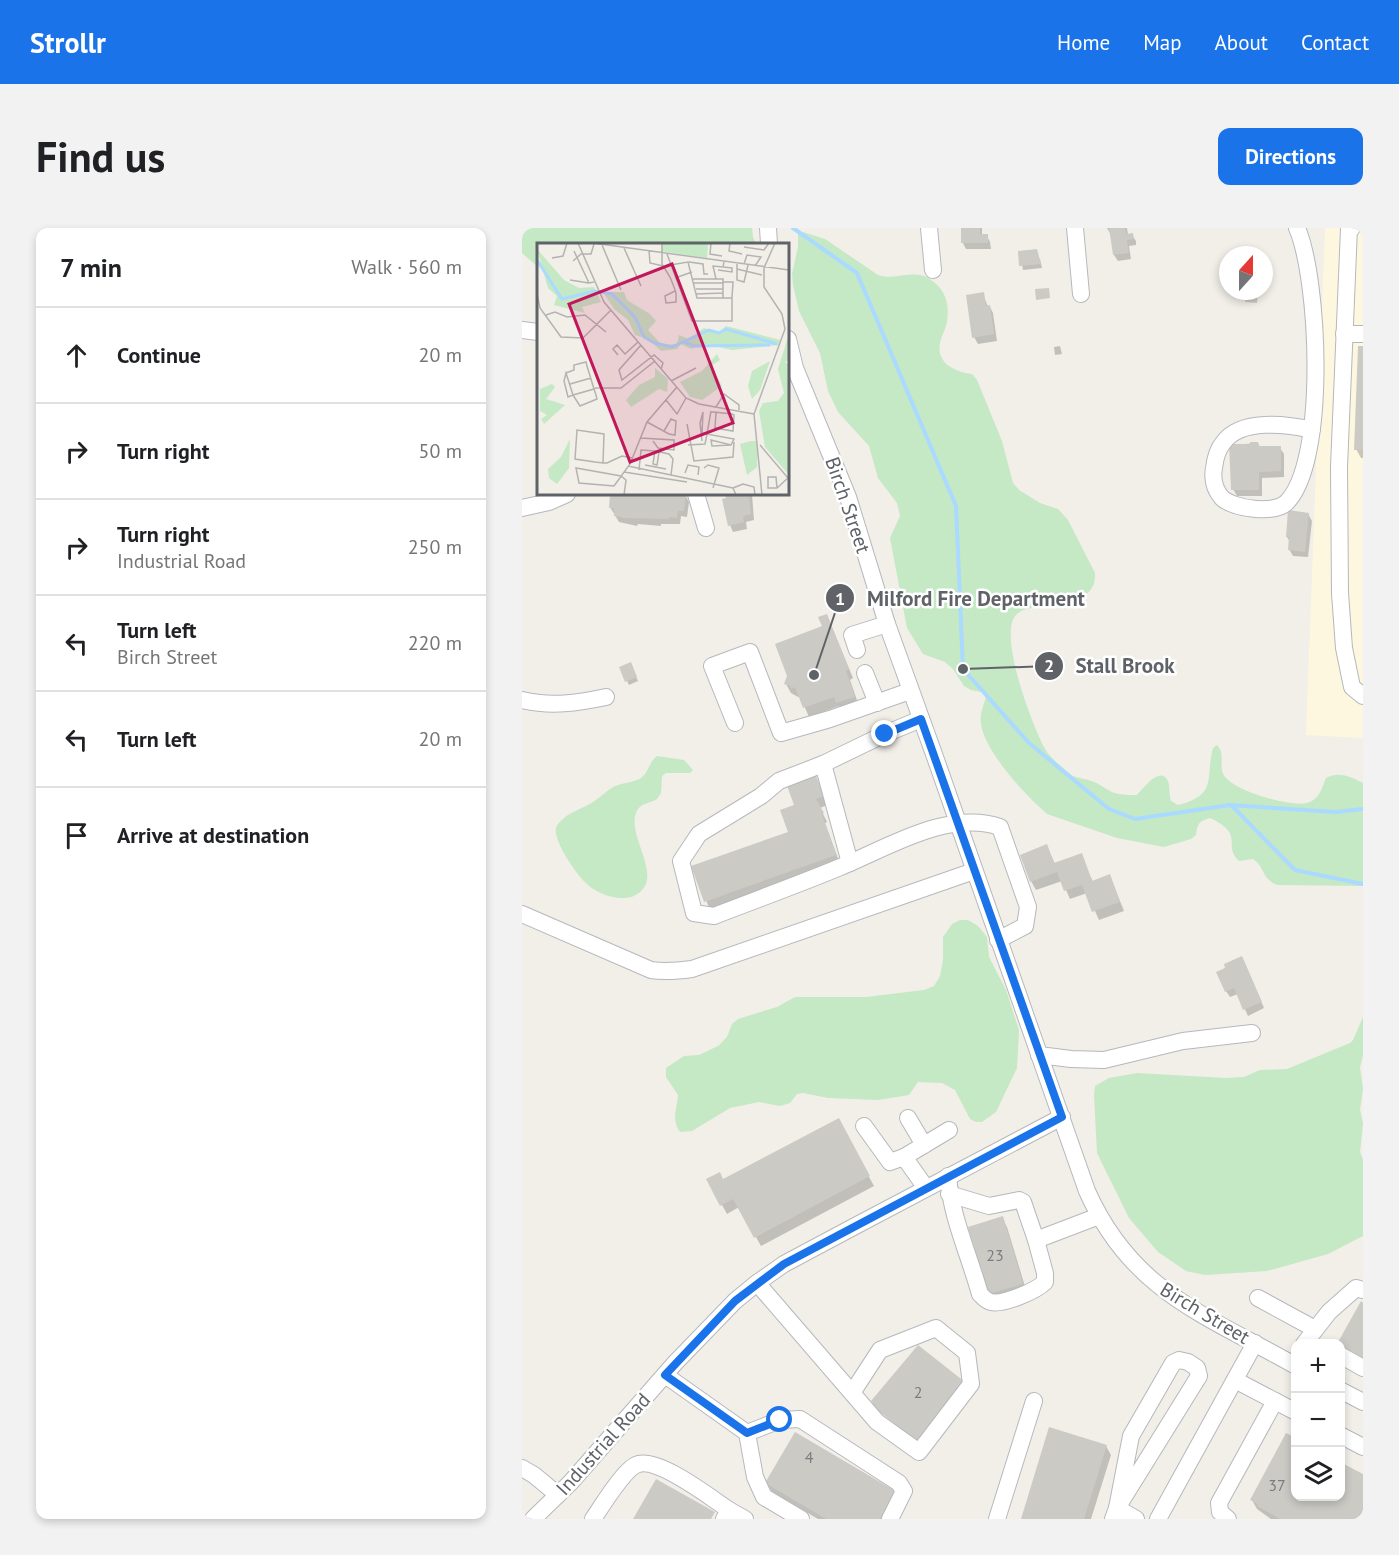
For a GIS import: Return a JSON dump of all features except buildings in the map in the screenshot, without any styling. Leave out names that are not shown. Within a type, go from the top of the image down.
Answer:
[{"type":"street","points":[[768,228],[769,243]]},
{"type":"street","points":[[929,228],[933,270]]},
{"type":"street","points":[[1075,228],[1081,294]]},
{"type":"street","points":[[1297,228],[1314,310],[1315,391],[1312,442],[1299,484],[1286,504],[1264,511],[1242,507],[1224,500],[1216,489],[1213,473],[1216,458],[1222,443],[1230,435],[1267,424],[1292,425],[1312,430]]},
{"type":"street","points":[[1352,228],[1349,228],[1339,467],[1340,593],[1344,648],[1352,687],[1363,696]]},
{"type":"street","points":[[522,330],[537,332]]},
{"type":"street","points":[[1344,334],[1363,334]]},
{"type":"street","name":"Birch Street","points":[[789,346],[795,388],[848,497],[910,691],[1087,1191],[1099,1216],[1132,1262],[1157,1286],[1190,1308],[1291,1360]]},
{"type":"street","points":[[522,508],[549,502],[565,495]]},
{"type":"street","points":[[696,495],[706,528]]},
{"type":"street","points":[[857,650],[852,635],[887,624]]},
{"type":"street","points":[[735,723],[712,666],[750,652],[782,732],[877,704],[910,691]]},
{"type":"street","points":[[865,673],[877,704]]},
{"type":"street","points":[[522,700],[542,704],[572,704],[606,697]]},
{"type":"street","points":[[921,719],[823,764],[779,781],[761,796],[699,834],[681,861],[694,913],[714,916],[850,863],[918,832],[958,824],[989,824],[1000,827],[1028,907],[1025,926],[998,940]]},
{"type":"street","points":[[823,764],[850,863]]},
{"type":"street","points":[[522,914],[651,969],[665,972],[677,971],[692,969],[974,871]]},
{"type":"street","points":[[1039,1054],[1071,1059],[1104,1060],[1183,1041],[1252,1033]]},
{"type":"street","name":"Industrial Road","points":[[533,1519],[558,1495],[665,1375],[735,1301],[757,1283],[784,1264],[1062,1117]]},
{"type":"street","points":[[908,1118],[924,1145]]},
{"type":"street","points":[[864,1126],[890,1162],[904,1157],[949,1130]]},
{"type":"street","points":[[904,1157],[926,1188]]},
{"type":"street","points":[[948,1176],[950,1194],[980,1294],[990,1302],[999,1303],[1030,1292],[1045,1282],[1046,1273],[1023,1202],[1019,1200],[989,1206],[950,1194]]},
{"type":"street","points":[[1036,1240],[1099,1216]]},
{"type":"street","points":[[757,1283],[876,1422],[920,1452],[971,1384],[967,1353],[936,1328],[880,1350],[852,1393]]},
{"type":"street","points":[[1258,1298],[1311,1339],[1329,1312],[1356,1288],[1363,1290]]},
{"type":"street","points":[[1158,1519],[1255,1343]]},
{"type":"street","points":[[1345,1357],[1363,1368]]},
{"type":"street","points":[[1179,1360],[1188,1362],[1197,1368],[1199,1376],[1115,1514],[1131,1436],[1173,1363],[1179,1360]]},
{"type":"street","points":[[665,1375],[747,1433],[755,1477],[764,1497],[801,1519]]},
{"type":"street","points":[[1235,1380],[1291,1409]]},
{"type":"street","points":[[1345,1392],[1363,1402]]},
{"type":"street","points":[[997,1519],[1034,1401]]},
{"type":"street","points":[[1228,1519],[1220,1512],[1219,1503],[1275,1401]]},
{"type":"street","points":[[747,1433],[780,1420],[801,1419],[899,1483],[904,1491],[890,1519]]},
{"type":"street","points":[[1345,1437],[1363,1447]]},
{"type":"street","points":[[592,1519],[628,1470],[636,1464],[648,1462],[661,1467],[727,1514],[745,1519]]},
{"type":"street","points":[[522,1468],[558,1495]]},
{"type":"street","points":[[1115,1514],[1136,1519]]},
{"type":"shaded area","points":[[1325,228],[1363,228],[1363,738],[1306,735]]},
{"type":"green space","points":[[522,228],[752,228],[756,243],[537,243],[537,266],[522,253]]},
{"type":"green space","points":[[803,232],[825,239],[878,275],[922,276],[939,286],[948,308],[940,343],[944,362],[954,369],[972,374],[977,380],[1002,441],[1013,483],[1019,490],[1040,503],[1058,509],[1068,520],[1095,573],[1093,586],[1086,594],[1075,600],[1023,611],[1015,616],[1011,627],[1011,643],[1019,681],[1032,720],[1048,754],[1071,775],[1097,783],[1119,794],[1137,795],[1156,777],[1165,777],[1169,783],[1171,801],[1178,805],[1191,801],[1205,791],[1213,748],[1217,745],[1221,753],[1222,771],[1227,779],[1242,789],[1277,801],[1307,803],[1317,796],[1326,778],[1340,775],[1354,779],[1363,783],[1363,886],[1277,885],[1265,876],[1253,859],[1239,861],[1232,850],[1231,835],[1221,824],[1210,818],[1199,823],[1196,835],[1191,839],[1164,847],[1117,838],[1047,814],[1018,785],[998,760],[984,735],[981,716],[987,693],[964,686],[953,669],[945,662],[923,654],[907,628],[890,538],[900,516],[897,503],[878,478],[869,446],[838,412],[828,391],[820,353],[799,311],[792,274],[798,247],[798,234]]},
{"type":"green space","points":[[657,756],[684,760],[693,770],[690,773],[666,773],[662,776],[661,793],[657,799],[638,809],[635,829],[646,863],[646,884],[640,892],[627,898],[604,895],[586,883],[571,865],[558,840],[557,827],[565,817],[593,802],[612,788],[641,778]]},
{"type":"green space","points":[[960,920],[968,920],[978,926],[987,937],[989,957],[1006,990],[1019,1030],[1017,1068],[996,1112],[982,1122],[976,1122],[970,1119],[955,1090],[942,1083],[918,1082],[909,1095],[878,1100],[828,1098],[803,1093],[797,1094],[790,1103],[780,1106],[759,1102],[730,1108],[692,1131],[680,1132],[677,1128],[675,1119],[678,1095],[666,1077],[666,1068],[684,1056],[699,1055],[718,1046],[727,1037],[732,1024],[738,1019],[777,1007],[795,997],[866,997],[924,990],[934,986],[940,976],[943,960],[943,937],[952,924]]},
{"type":"green space","points":[[1363,1017],[1363,1055],[1360,1067],[1363,1089],[1360,1110],[1363,1123],[1360,1152],[1363,1160],[1363,1236],[1328,1254],[1267,1271],[1205,1275],[1186,1271],[1158,1252],[1129,1218],[1097,1153],[1095,1086],[1109,1078],[1137,1073],[1226,1078],[1244,1077],[1260,1070],[1287,1069],[1350,1043]]},
{"type":"waterway","points":[[793,228],[857,273],[956,506],[963,669],[1029,743],[1109,809],[1135,819],[1230,805],[1336,812],[1363,809]]},
{"type":"waterway","points":[[1231,805],[1295,870],[1363,884]]},
{"type":"place","name":"Stall Brook","points":[[963,669]]},
{"type":"place","name":"Milford Fire Department","points":[[814,675]]},
{"type":"route","points":[[780,1420],[747,1433],[665,1375],[735,1301],[784,1264],[1062,1117],[921,719],[885,734]]}]
